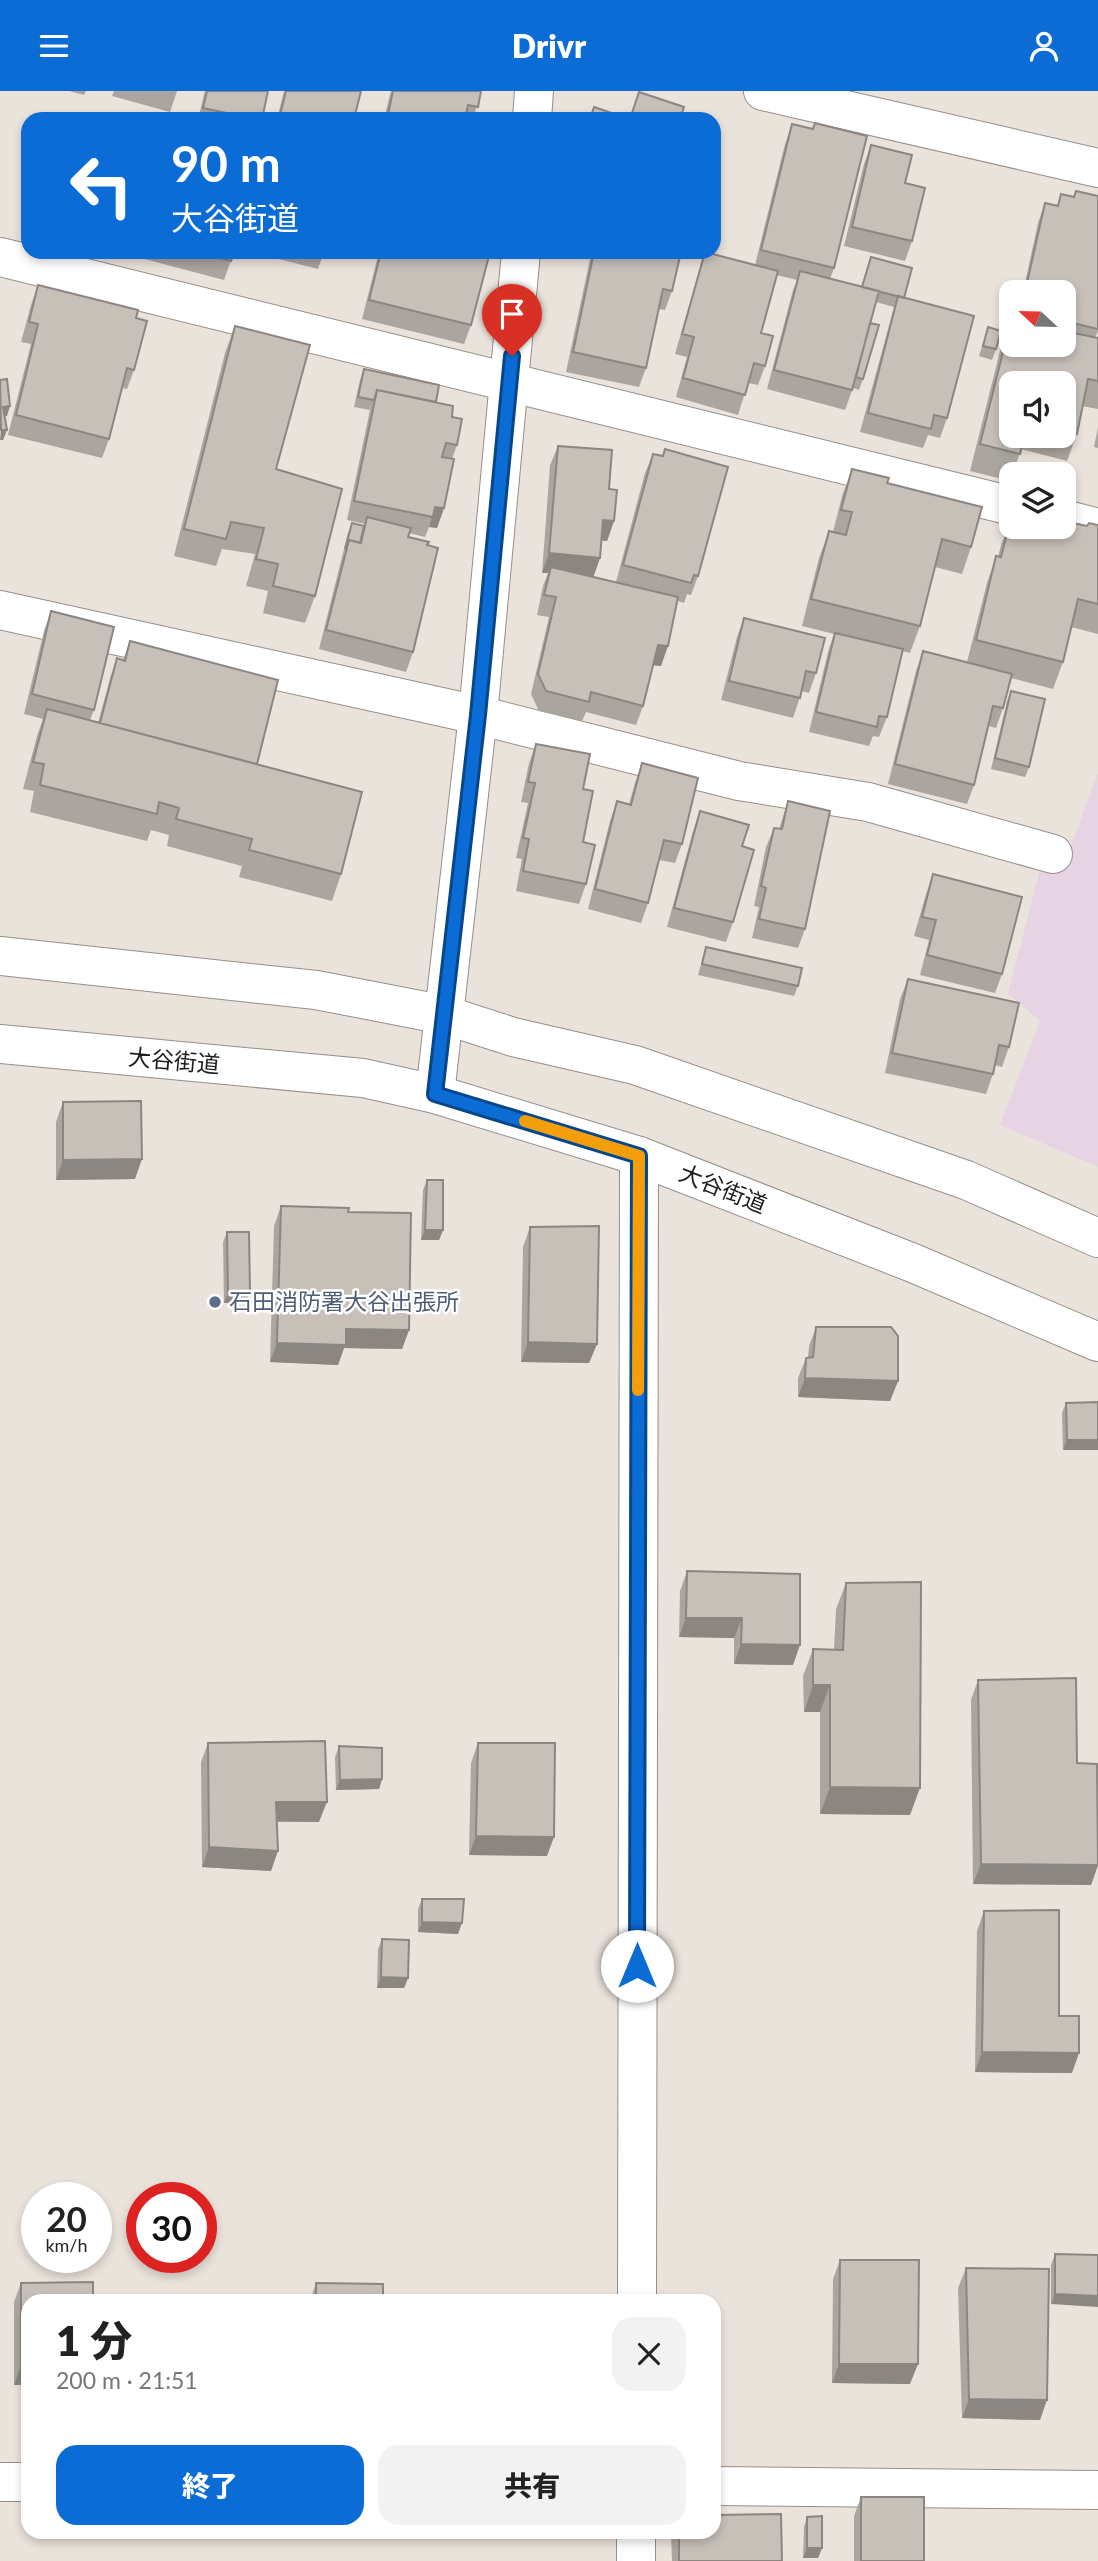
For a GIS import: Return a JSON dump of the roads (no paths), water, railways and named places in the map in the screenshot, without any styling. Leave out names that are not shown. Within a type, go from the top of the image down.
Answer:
[{"type":"street","points":[[532,112],[534,91]]},
{"type":"street","points":[[763,91],[1098,168]]},
{"type":"street","points":[[0,257],[999,503]]},
{"type":"street","points":[[435,1094],[478,715],[520,259]]},
{"type":"street","points":[[1076,522],[1098,528]]},
{"type":"street","points":[[0,610],[478,715],[739,781],[868,802],[1053,854]]},
{"type":"street","points":[[0,956],[316,990],[445,1015],[513,1037],[635,1065],[966,1181],[1098,1238]]},
{"type":"street","name":"大谷街道","points":[[0,1044],[363,1078],[435,1094],[639,1156],[914,1263],[1098,1342]]},
{"type":"street","points":[[637,2294],[639,1156]]},
{"type":"street","points":[[0,2481],[21,2482]]},
{"type":"street","points":[[721,2486],[1098,2490]]},
{"type":"street","points":[[636,2539],[636,2561]]},
{"type":"place","name":"石田消防署大谷出張所","points":[[215,1302]]}]
